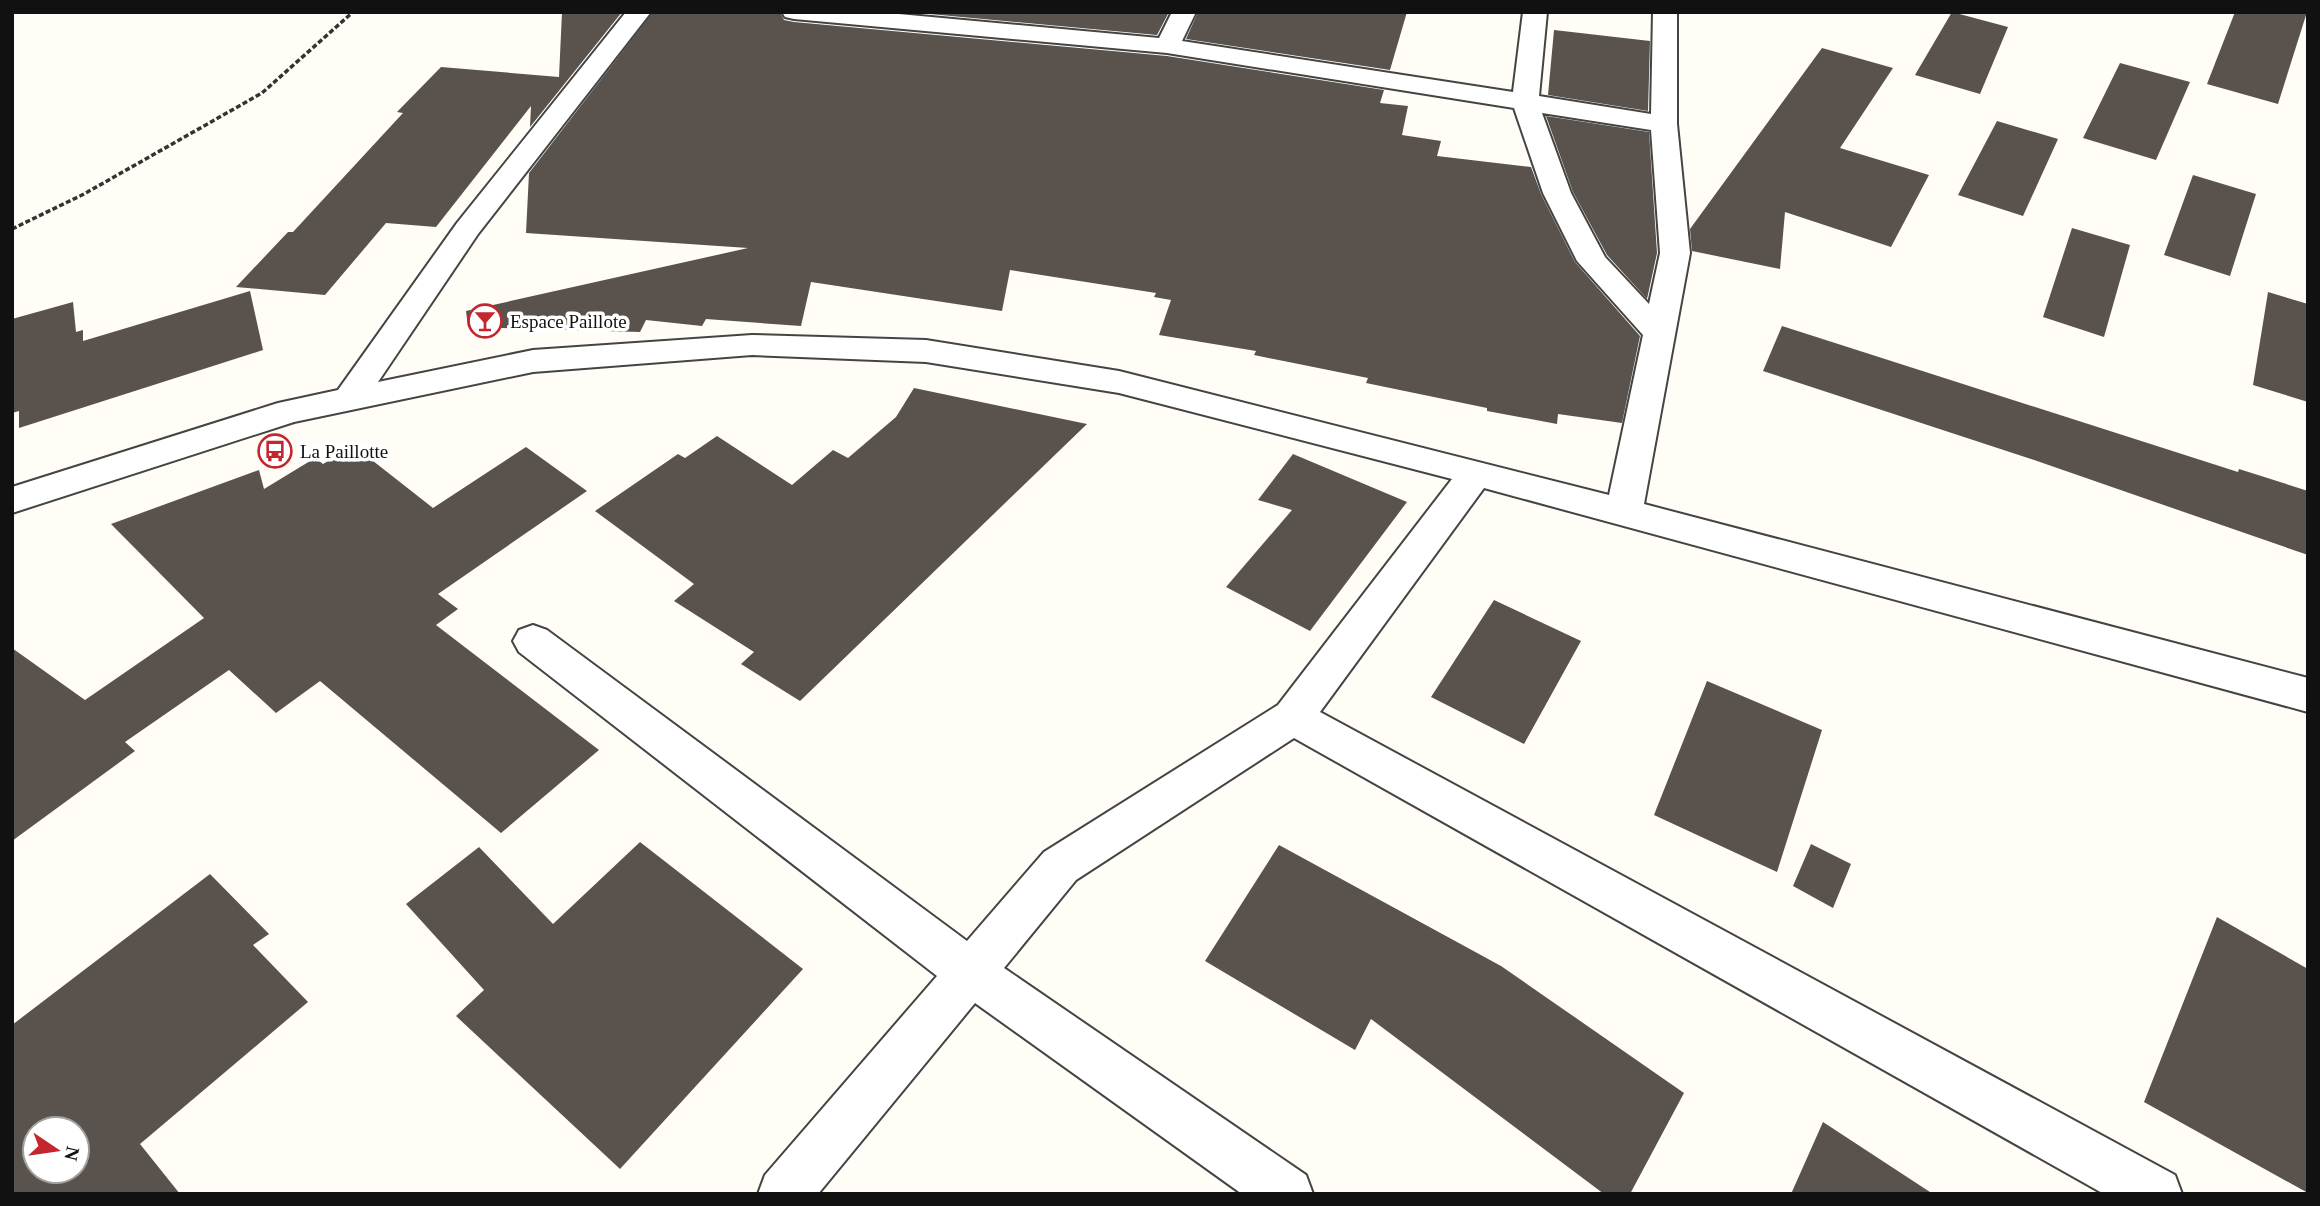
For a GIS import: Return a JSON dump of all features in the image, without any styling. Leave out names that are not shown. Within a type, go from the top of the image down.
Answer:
[{"type":"street","points":[[350,398],[467,229],[639,12]]},
{"type":"street","points":[[794,12],[1167,46],[1664,124]]},
{"type":"street","points":[[1167,46],[1184,12]]},
{"type":"street","points":[[1535,12],[1525,103],[1558,193],[1592,261],[1659,333]]},
{"type":"street","points":[[1624,512],[1675,253],[1664,124],[1665,12]]},
{"type":"street","points":[[12,500],[290,411],[533,360],[752,345],[926,352],[1119,382],[1476,473],[2308,695]]},
{"type":"street","points":[[784,1194],[1060,866],[1293,717],[1476,473]]},
{"type":"street","points":[[533,641],[970,972],[1287,1194]]},
{"type":"street","points":[[1293,717],[2156,1194]]},
{"type":"path","points":[[12,229],[84,194],[262,93],[353,12]]},
{"type":"building","points":[[562,12],[622,12],[530,127],[531,106],[436,227],[386,223],[325,295],[236,287],[288,232],[293,232],[403,113],[397,112],[441,67],[559,77]]},
{"type":"building","points":[[653,12],[780,12],[784,20],[794,22],[1167,56],[1384,90],[1380,103],[1408,106],[1402,135],[1441,141],[1437,156],[1531,167],[1541,194],[1575,262],[1640,336],[1622,423],[1558,414],[1557,424],[1487,411],[1487,408],[1366,383],[1368,378],[1254,355],[1256,351],[1159,335],[1171,300],[1154,297],[1156,293],[1010,270],[1002,311],[811,282],[801,326],[706,319],[702,326],[646,320],[640,332],[468,327],[466,311],[748,248],[526,233],[529,173]]},
{"type":"building","points":[[908,12],[1169,12],[1157,35]]},
{"type":"building","points":[[1198,12],[1407,12],[1390,70],[1186,39]]},
{"type":"building","points":[[1952,12],[2008,27],[1980,94],[1915,75]]},
{"type":"building","points":[[2235,12],[2307,12],[2278,104],[2207,84]]},
{"type":"building","points":[[1554,30],[1650,41],[1648,111],[1548,95]]},
{"type":"building","points":[[1822,48],[1893,68],[1840,148],[1929,175],[1891,247],[1785,212],[1780,269],[1692,251],[1690,229]]},
{"type":"building","points":[[2120,63],[2190,82],[2156,160],[2083,138]]},
{"type":"building","points":[[1546,116],[1649,132],[1657,253],[1647,299],[1607,255],[1573,192]]},
{"type":"building","points":[[1997,121],[2058,139],[2023,216],[1958,195]]},
{"type":"building","points":[[2193,175],[2256,194],[2230,276],[2164,255]]},
{"type":"building","points":[[2072,228],[2130,245],[2104,337],[2043,317]]},
{"type":"building","points":[[250,291],[263,350],[19,428],[19,411],[12,413],[12,319],[73,302],[76,332],[83,330],[83,341]]},
{"type":"building","points":[[2268,292],[2308,304],[2308,402],[2253,385]]},
{"type":"building","points":[[1782,326],[2238,472],[2239,469],[2308,491],[2308,555],[2031,459],[1763,371]]},
{"type":"building","points":[[914,388],[1087,424],[800,701],[741,664],[754,652],[674,601],[694,584],[595,511],[678,454],[685,458],[717,436],[792,485],[833,450],[848,458],[896,417]]},
{"type":"building","points":[[354,446],[433,508],[526,447],[587,491],[438,594],[458,609],[436,625],[599,750],[501,833],[320,681],[276,713],[229,670],[125,742],[135,751],[12,841],[12,648],[85,700],[204,618],[111,524],[259,470],[264,489],[315,458],[323,464]]},
{"type":"building","points":[[1293,454],[1407,502],[1310,631],[1226,587],[1292,510],[1258,500]]},
{"type":"building","points":[[1494,600],[1581,641],[1524,744],[1431,697]]},
{"type":"building","points":[[1707,681],[1822,730],[1777,872],[1654,815]]},
{"type":"building","points":[[640,842],[803,969],[620,1169],[456,1016],[484,990],[406,904],[479,847],[553,924]]},
{"type":"building","points":[[1811,844],[1851,864],[1833,908],[1793,886]]},
{"type":"building","points":[[1279,845],[1501,966],[1684,1093],[1630,1194],[1604,1194],[1371,1019],[1355,1050],[1205,961]]},
{"type":"building","points":[[210,874],[269,934],[253,945],[308,1002],[140,1144],[180,1194],[12,1194],[12,1025]]},
{"type":"building","points":[[2217,917],[2308,969],[2308,1193],[2144,1102]]},
{"type":"building","points":[[1823,1122],[1933,1194],[1791,1194]]},
{"type":"place","name":"Espace Paillote","points":[[485,321]]},
{"type":"place","name":"La Paillotte","points":[[275,451]]}]
